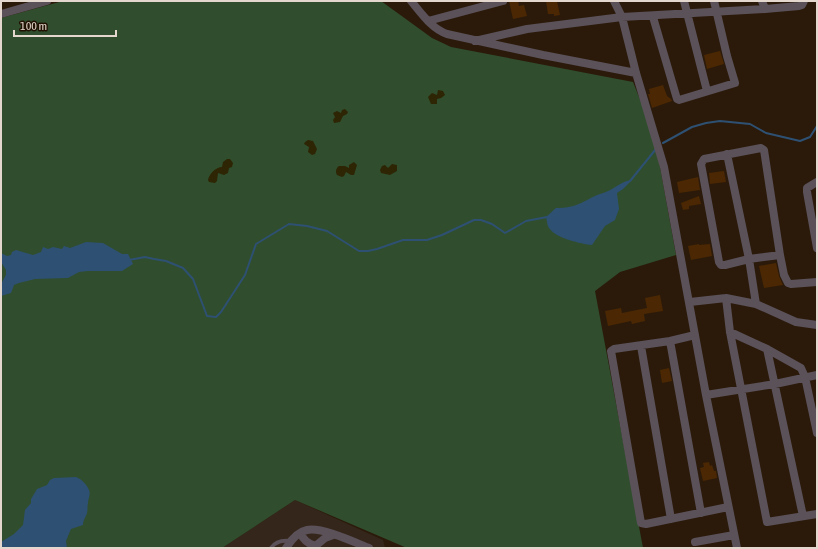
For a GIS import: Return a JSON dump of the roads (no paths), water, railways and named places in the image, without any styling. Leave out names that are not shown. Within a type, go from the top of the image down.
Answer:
[{"type":"street","points":[[1,14],[47,1]]},
{"type":"street","points":[[411,1],[438,31],[447,34],[636,73]]},
{"type":"street","points":[[428,21],[503,1]]},
{"type":"street","points":[[614,1],[622,18],[636,73],[664,167],[706,395],[737,548]]},
{"type":"street","points":[[684,1],[708,92]]},
{"type":"street","points":[[653,17],[677,99],[679,100],[735,83],[714,1]]},
{"type":"street","points":[[475,41],[526,29],[622,18],[653,17],[717,11],[763,5],[799,6],[802,5],[804,1]]},
{"type":"street","points":[[780,255],[749,259],[725,265],[721,264],[717,260],[701,164],[704,159],[761,148],[764,150],[784,275],[788,283],[817,282]]},
{"type":"street","points":[[727,154],[749,259],[756,304]]},
{"type":"street","points":[[817,182],[807,188],[817,248]]},
{"type":"street","points":[[690,302],[726,298],[756,304],[796,322],[817,325]]},
{"type":"street","points":[[726,298],[740,390],[767,522],[817,514]]},
{"type":"street","points":[[730,332],[767,348],[801,368],[805,377],[817,433]]},
{"type":"street","points":[[695,335],[670,341],[614,349],[611,352],[641,523],[646,524],[728,507]]},
{"type":"street","points":[[670,341],[701,513]]},
{"type":"street","points":[[641,346],[671,519]]},
{"type":"street","points":[[767,348],[803,516]]},
{"type":"street","points":[[706,395],[775,384],[817,375]]},
{"type":"street","points":[[288,544],[300,533],[307,530],[318,530],[369,548]]},
{"type":"street","points":[[300,533],[303,540],[307,544],[314,547],[325,538],[333,535]]},
{"type":"street","points":[[694,542],[734,535]]},
{"type":"lane","points":[[271,548],[274,544],[281,540],[288,544]]},
{"type":"water","points":[[632,180],[617,193],[619,209],[615,220],[605,226],[592,245],[563,238],[548,227],[546,217],[556,208],[578,204],[624,182]]},
{"type":"water","points":[[86,242],[103,243],[122,254],[128,254],[133,264],[122,271],[88,271],[79,272],[68,278],[35,279],[14,285],[11,293],[1,296],[1,284],[6,275],[6,270],[1,262],[1,253],[7,256],[11,255],[12,252],[16,250],[33,255],[41,252],[43,247],[48,249],[53,247],[62,249],[64,246],[70,248]]},
{"type":"water","points":[[76,477],[86,484],[90,495],[83,525],[71,529],[66,541],[67,548],[1,548],[1,542],[14,534],[23,525],[25,510],[31,503],[31,499],[37,489],[47,485],[50,480],[54,478]]},
{"type":"waterway","points":[[663,143],[692,127],[720,121],[750,124],[766,133],[800,141],[810,137],[817,126]]},
{"type":"waterway","points":[[630,181],[656,149]]},
{"type":"waterway","points":[[129,260],[145,257],[166,261],[183,268],[193,279],[207,316],[216,317],[221,312],[245,275],[256,244],[289,224],[307,226],[327,231],[359,251],[368,251],[403,240],[427,240],[442,235],[474,220],[481,220],[492,224],[505,233],[526,221],[547,217]]}]
